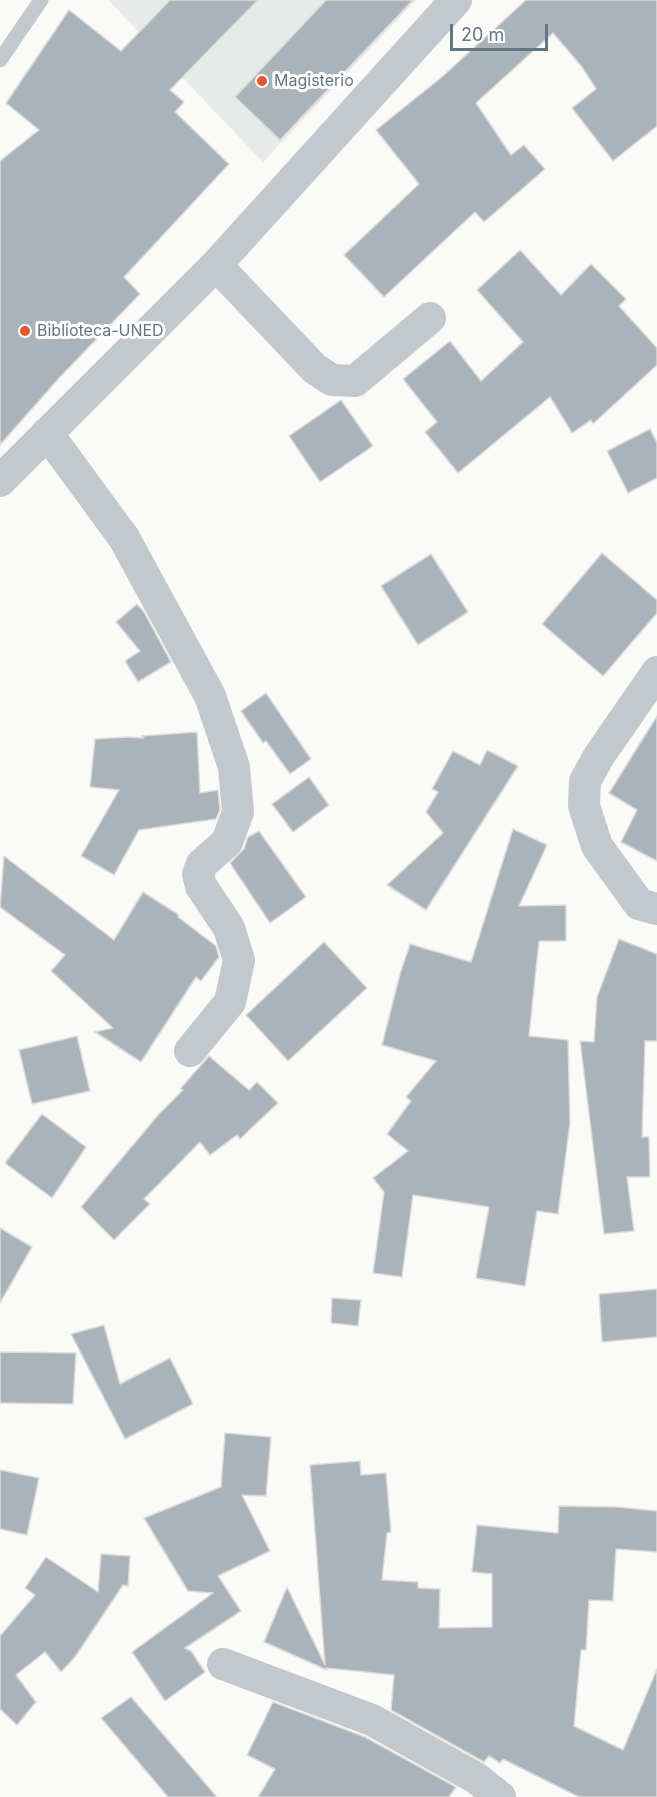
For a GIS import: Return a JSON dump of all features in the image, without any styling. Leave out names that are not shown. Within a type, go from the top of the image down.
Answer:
[{"type":"street","points":[[0,481],[216,265],[456,0]]},
{"type":"street","points":[[216,265],[315,369],[332,380],[355,381],[430,318]]},
{"type":"street","points":[[47,433],[124,538],[210,696],[234,767],[238,812],[227,842],[202,864],[198,874],[201,886],[230,928],[238,960],[230,1002],[190,1051]]},
{"type":"street","points":[[657,672],[599,756],[585,781],[584,806],[597,846],[639,904],[657,909]]},
{"type":"street","points":[[223,1664],[372,1720],[476,1778],[500,1797]]},
{"type":"lane","points":[[0,60],[41,0]]},
{"type":"shaded area","name":"Magisterio","points":[[108,0],[416,0],[263,162]]},
{"type":"building","points":[[170,0],[258,0],[170,90],[184,102],[175,112],[229,164],[124,277],[140,294],[60,377],[0,445],[0,161],[39,130],[6,103],[69,10],[121,51]]},
{"type":"building","points":[[326,0],[413,0],[280,140],[235,97]]},
{"type":"building","points":[[526,0],[657,0],[657,126],[613,161],[572,108],[596,89],[582,67],[553,33],[476,103],[511,155],[524,145],[545,169],[484,222],[475,212],[384,297],[344,255],[419,184],[376,130],[443,76]]},
{"type":"building","points":[[520,250],[561,295],[591,264],[626,299],[619,306],[657,348],[657,365],[593,424],[591,420],[572,433],[550,397],[458,473],[425,432],[437,422],[403,379],[450,341],[481,381],[523,342],[477,290]]},
{"type":"building","points":[[341,400],[373,446],[320,482],[289,436]]},
{"type":"building","points":[[650,429],[657,443],[657,478],[628,493],[607,451]]},
{"type":"building","points":[[602,553],[657,600],[657,613],[603,676],[542,624]]},
{"type":"building","points":[[431,554],[468,612],[418,645],[381,586]]},
{"type":"building","points":[[137,604],[144,612],[171,662],[138,682],[125,661],[140,651],[116,622]]},
{"type":"building","points":[[266,693],[311,759],[290,774],[266,741],[263,743],[241,711]]},
{"type":"building","points":[[657,716],[657,861],[621,842],[637,810],[609,793]]},
{"type":"building","points":[[197,732],[200,793],[218,790],[220,810],[216,819],[139,830],[114,875],[81,856],[119,790],[90,787],[95,739],[144,738],[142,736]]},
{"type":"building","points":[[487,750],[518,766],[426,910],[387,885],[443,833],[426,812],[438,792],[432,789],[453,751],[480,765]]},
{"type":"building","points":[[309,777],[329,805],[293,832],[272,804]]},
{"type":"building","points":[[513,829],[547,845],[519,906],[566,905],[566,941],[539,941],[529,1036],[568,1040],[570,1123],[558,1214],[537,1211],[525,1286],[476,1278],[489,1207],[413,1195],[402,1277],[373,1273],[384,1192],[373,1178],[408,1151],[387,1134],[411,1101],[406,1097],[436,1061],[382,1045],[400,974],[410,944],[471,962]]},
{"type":"building","points":[[259,831],[306,897],[270,923],[230,863],[244,849],[248,837]]},
{"type":"building","points":[[4,856],[114,940],[143,892],[179,915],[178,917],[216,946],[219,957],[201,981],[196,977],[141,1062],[95,1032],[113,1028],[51,971],[65,955],[0,907]]},
{"type":"building","points":[[619,939],[657,954],[657,1041],[645,1041],[642,1137],[649,1137],[650,1177],[627,1177],[634,1231],[604,1234],[580,1041],[594,1042],[597,997]]},
{"type":"building","points":[[324,942],[367,988],[288,1061],[246,1015]]},
{"type":"building","points":[[77,1036],[90,1091],[32,1104],[19,1050]]},
{"type":"building","points":[[209,1056],[249,1090],[257,1082],[278,1103],[240,1139],[237,1135],[210,1155],[200,1142],[144,1199],[150,1204],[114,1240],[81,1207],[159,1114],[183,1090],[180,1089]]},
{"type":"building","points":[[42,1114],[86,1147],[52,1198],[5,1163]]},
{"type":"building","points":[[0,1228],[32,1247],[0,1303]]},
{"type":"building","points":[[657,1289],[657,1337],[602,1342],[599,1294]]},
{"type":"building","points":[[332,1298],[361,1300],[358,1326],[331,1323]]},
{"type":"building","points":[[104,1325],[120,1384],[170,1358],[193,1404],[125,1439],[71,1334]]},
{"type":"building","points":[[0,1352],[76,1353],[73,1404],[0,1403]]},
{"type":"building","points":[[225,1433],[271,1437],[266,1496],[242,1495],[270,1551],[218,1576],[241,1611],[185,1648],[191,1651],[205,1672],[165,1701],[132,1652],[213,1593],[188,1591],[144,1518],[221,1487]]},
{"type":"building","points":[[360,1461],[361,1475],[386,1473],[391,1532],[387,1533],[382,1580],[418,1582],[418,1588],[440,1589],[439,1628],[492,1627],[492,1574],[472,1572],[477,1525],[558,1533],[559,1506],[617,1507],[657,1511],[657,1552],[616,1549],[613,1601],[589,1600],[586,1650],[581,1650],[574,1726],[623,1750],[657,1669],[657,1797],[579,1797],[503,1759],[500,1763],[489,1756],[484,1762],[391,1710],[394,1675],[326,1668],[327,1670],[264,1642],[287,1587],[325,1665],[310,1465]]},
{"type":"building","points":[[0,1470],[39,1478],[27,1535],[0,1529]]},
{"type":"building","points":[[101,1554],[130,1556],[128,1586],[123,1585],[75,1657],[61,1672],[45,1652],[16,1675],[36,1702],[17,1725],[0,1709],[0,1636],[35,1595],[25,1588],[46,1557],[98,1592]]},
{"type":"building","points":[[131,1697],[217,1797],[168,1797],[101,1718]]},
{"type":"building","points":[[273,1702],[365,1737],[456,1787],[449,1797],[258,1797],[275,1769],[247,1755]]},
{"type":"place","name":"Magisterio","points":[[262,81]]},
{"type":"place","name":"Biblioteca-UNED","points":[[25,331]]}]
